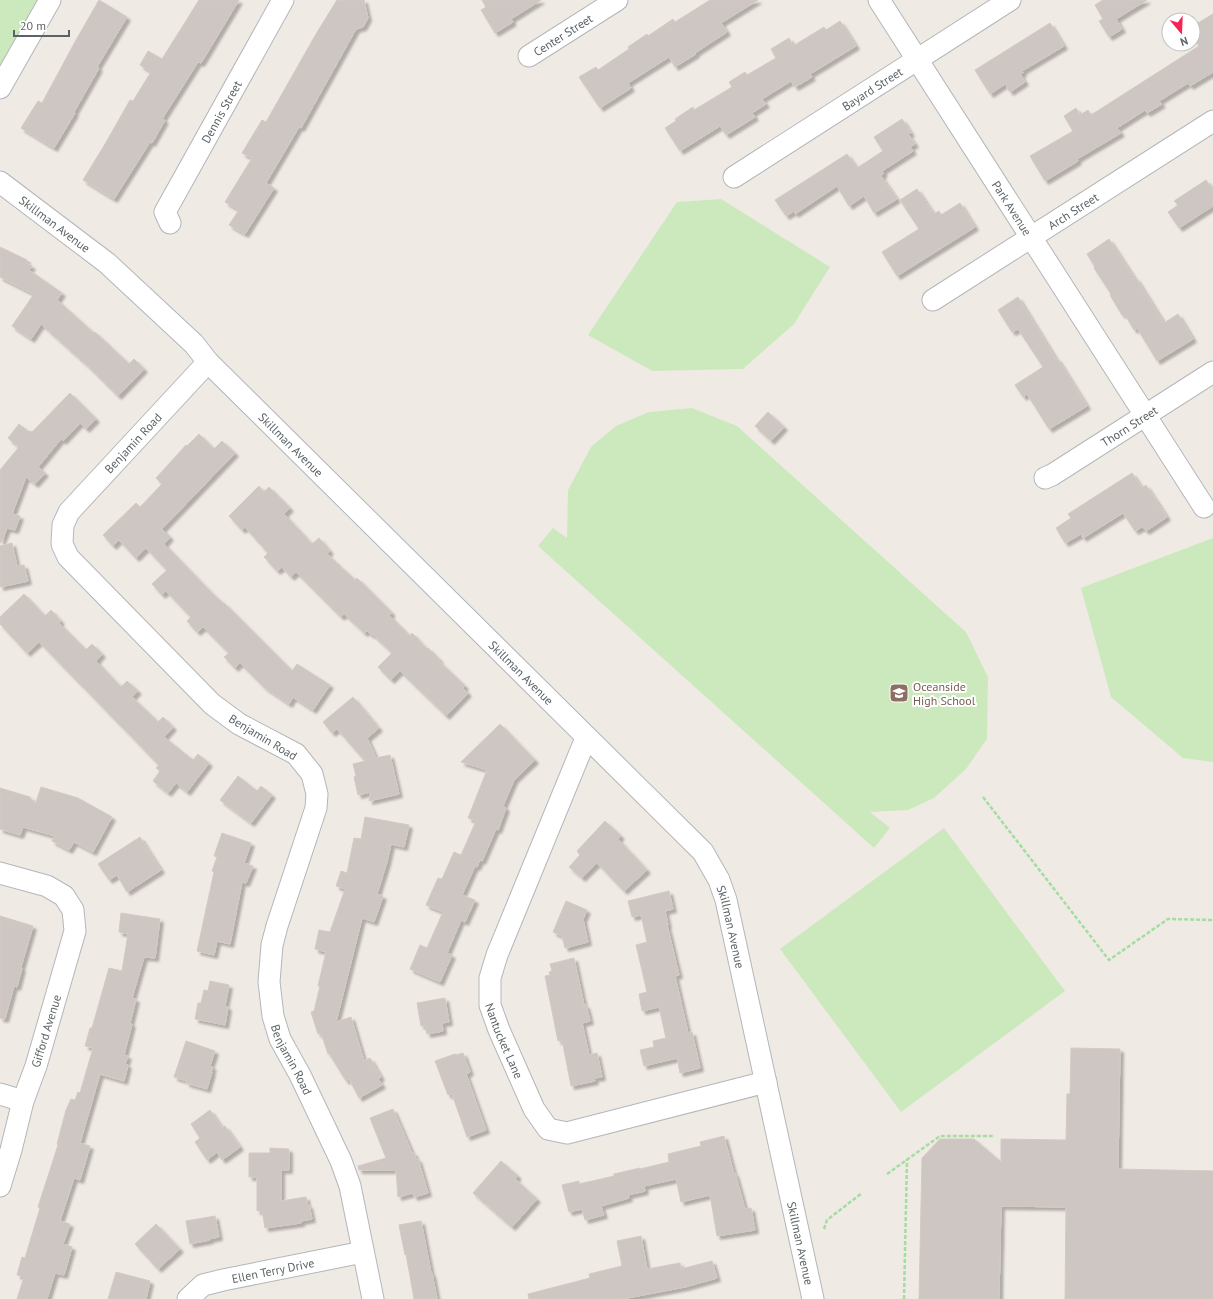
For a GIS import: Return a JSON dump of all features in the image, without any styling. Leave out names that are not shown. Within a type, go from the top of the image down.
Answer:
[{"type":"street","points":[[0,88],[50,0]]},
{"type":"street","name":"Dennis Street","points":[[170,224],[165,212],[283,0]]},
{"type":"street","name":"Center Street","points":[[529,56],[617,0]]},
{"type":"street","name":"Park Avenue","points":[[879,0],[1204,507]]},
{"type":"street","name":"Bayard Street","points":[[734,177],[1010,0]]},
{"type":"street","name":"Arch Street","points":[[933,300],[1213,121]]},
{"type":"street","name":"Skillman Avenue","points":[[0,182],[107,263],[194,344],[208,362],[586,738],[703,852],[720,880],[726,900],[766,1082],[810,1298]]},
{"type":"street","name":"Benjamin Road","points":[[208,362],[69,512],[63,525],[62,544],[68,557],[212,704],[239,724],[296,754],[312,774],[317,794],[316,808],[272,945],[269,982],[272,1009],[280,1039],[300,1075],[341,1161],[350,1186],[373,1299]]},
{"type":"street","name":"Thorn Street","points":[[1045,478],[1213,372]]},
{"type":"street","name":"Nantucket Lane","points":[[586,738],[497,955],[490,978],[490,1005],[499,1030],[534,1109],[548,1129],[567,1133],[766,1082]]},
{"type":"street","name":"Gifford Avenue","points":[[0,873],[47,886],[64,896],[73,910],[75,931],[36,1066],[23,1101],[11,1150],[0,1186]]},
{"type":"street","points":[[0,1094],[23,1101]]},
{"type":"street","name":"Ellen Terry Drive","points":[[188,1299],[203,1285],[364,1252]]},
{"type":"path","points":[[983,797],[1109,960],[1168,919],[1213,920]]},
{"type":"path","points":[[887,1174],[940,1136],[995,1136]]},
{"type":"path","points":[[904,1299],[907,1159]]},
{"type":"path","points":[[824,1229],[827,1220],[862,1193]]},
{"type":"green space","points":[[0,0],[48,0],[0,83]]},
{"type":"green space","points":[[721,199],[830,267],[794,324],[743,369],[652,371],[588,335],[677,202]]},
{"type":"green space","points":[[692,408],[737,426],[966,632],[988,677],[987,739],[966,769],[934,798],[908,810],[870,812],[890,828],[874,848],[538,546],[553,528],[567,538],[568,490],[591,447],[616,426],[649,412]]},
{"type":"green space","points":[[1213,538],[1213,762],[1183,758],[1111,697],[1081,588]]},
{"type":"green space","points":[[944,828],[1065,991],[901,1112],[780,949]]},
{"type":"building","points":[[99,0],[127,17],[97,67],[99,68],[54,148],[21,128],[38,101],[42,103]]},
{"type":"building","points":[[199,0],[239,0],[201,63],[198,62],[162,119],[165,120],[152,143],[150,142],[114,199],[83,180],[130,100],[133,101],[151,72],[140,65],[148,51],[162,59]]},
{"type":"building","points":[[337,0],[364,0],[368,18],[363,27],[356,29],[301,128],[299,127],[266,183],[274,188],[245,234],[229,225],[239,210],[225,202],[252,158],[242,153],[262,120],[266,122]]},
{"type":"building","points":[[482,0],[541,0],[511,19],[513,22],[495,33],[481,10],[486,7]]},
{"type":"building","points":[[710,0],[758,0],[721,23],[727,32],[695,53],[696,54],[675,67],[669,57],[628,83],[631,88],[600,108],[579,77],[596,67],[598,70],[629,49],[628,47],[647,34],[648,36],[673,19],[675,22]]},
{"type":"building","points":[[1103,0],[1147,0],[1116,19],[1122,29],[1109,37],[1099,21],[1103,19],[1095,5]]},
{"type":"building","points":[[1213,14],[1213,72],[1190,86],[1188,83],[1159,101],[1162,104],[1147,113],[1145,110],[1117,128],[1121,133],[1077,159],[1078,161],[1045,181],[1030,156],[1073,131],[1064,116],[1076,108],[1080,115],[1088,110],[1091,115],[1190,52],[1201,52],[1201,21]]},
{"type":"building","points":[[840,21],[856,46],[810,74],[812,77],[795,87],[791,81],[762,99],[766,104],[752,113],[755,117],[726,135],[720,126],[680,151],[665,128],[676,121],[675,119],[693,107],[694,110],[732,87],[729,82],[745,72],[747,75],[776,58],[771,49],[789,38],[793,46],[824,27],[826,30]]},
{"type":"building","points":[[1050,23],[1064,46],[1022,71],[1023,73],[1020,74],[1025,82],[1010,92],[1005,84],[990,94],[975,70]]},
{"type":"building","points":[[902,119],[911,133],[908,134],[915,144],[910,147],[913,151],[882,171],[884,173],[881,176],[897,199],[874,213],[864,196],[849,206],[837,186],[795,214],[794,211],[786,216],[775,200],[847,154],[857,168],[883,151],[874,137]]},
{"type":"building","points":[[1206,180],[1213,191],[1213,206],[1179,228],[1168,212],[1178,205],[1174,201]]},
{"type":"building","points":[[917,189],[934,214],[939,211],[941,215],[960,203],[975,227],[897,276],[882,252],[919,229],[900,200]]},
{"type":"building","points":[[1109,239],[1135,279],[1136,278],[1164,323],[1178,314],[1193,339],[1157,361],[1137,328],[1134,330],[1124,313],[1122,315],[1087,254]]},
{"type":"building","points":[[0,247],[27,260],[26,263],[32,266],[29,270],[62,293],[57,300],[94,333],[95,332],[129,364],[134,359],[144,369],[118,396],[90,368],[41,324],[31,339],[12,326],[34,294],[0,277]]},
{"type":"building","points":[[1018,297],[1087,406],[1049,429],[1027,394],[1023,397],[1015,385],[1043,367],[1018,329],[1012,332],[998,310]]},
{"type":"building","points":[[70,393],[96,419],[86,429],[80,423],[63,441],[61,439],[38,467],[45,473],[35,484],[26,477],[12,514],[20,516],[15,530],[7,528],[1,543],[0,470],[19,447],[8,438],[19,424],[29,432],[32,432]]},
{"type":"building","points":[[768,412],[784,427],[771,441],[755,426]]},
{"type":"building","points":[[199,434],[214,449],[222,441],[235,453],[162,529],[170,537],[164,544],[292,671],[297,664],[330,685],[313,710],[293,697],[289,704],[264,687],[240,663],[235,668],[224,657],[229,653],[203,627],[197,632],[187,621],[191,617],[166,591],[162,595],[152,584],[167,570],[146,548],[136,558],[119,540],[113,546],[103,535],[136,503],[140,507],[162,484],[156,478],[186,445],[187,446]]},
{"type":"building","points":[[1132,473],[1142,488],[1146,485],[1167,517],[1146,531],[1142,527],[1135,531],[1123,513],[1083,538],[1081,534],[1065,543],[1056,528],[1071,518],[1068,514]]},
{"type":"building","points":[[259,486],[264,492],[269,487],[290,508],[284,514],[312,544],[319,538],[330,551],[327,554],[355,580],[357,578],[392,613],[389,615],[410,636],[412,633],[465,686],[463,688],[468,693],[446,716],[400,671],[391,680],[378,667],[392,653],[372,634],[371,635],[367,631],[364,633],[344,614],[341,617],[296,572],[291,577],[282,567],[277,571],[264,557],[268,553],[245,527],[242,530],[229,516]]},
{"type":"building","points":[[12,543],[17,566],[24,565],[28,581],[0,587],[0,546]]},
{"type":"building","points":[[24,594],[45,616],[51,610],[61,621],[59,623],[86,650],[92,644],[102,654],[96,661],[121,687],[127,681],[138,691],[132,697],[158,722],[163,717],[173,727],[164,737],[193,760],[198,754],[209,763],[187,792],[176,783],[168,793],[153,781],[160,771],[156,768],[159,765],[85,689],[39,642],[27,653],[0,624],[0,617]]},
{"type":"building","points":[[353,697],[379,728],[367,738],[376,758],[390,755],[399,794],[369,801],[370,792],[358,795],[353,764],[365,761],[337,729],[332,733],[323,722]]},
{"type":"building","points":[[500,724],[535,760],[514,780],[503,806],[506,808],[498,830],[496,829],[482,861],[480,860],[477,867],[475,866],[462,895],[475,900],[465,922],[461,920],[447,953],[452,955],[440,982],[410,969],[420,945],[427,948],[443,912],[426,905],[438,878],[442,879],[454,852],[461,855],[476,821],[468,818],[487,770],[461,762]]},
{"type":"building","points":[[238,776],[257,791],[261,786],[272,795],[251,823],[220,800]]},
{"type":"building","points":[[41,787],[78,798],[112,817],[93,852],[74,842],[69,850],[52,841],[55,836],[23,827],[20,835],[0,829],[0,788],[30,797],[35,805]]},
{"type":"building","points":[[365,817],[409,825],[404,847],[391,844],[377,894],[383,896],[374,922],[362,918],[336,1022],[351,1017],[364,1061],[370,1058],[381,1077],[378,1079],[382,1085],[359,1098],[349,1079],[346,1081],[328,1052],[328,1054],[321,1033],[318,1034],[311,1012],[314,1011],[326,952],[315,949],[319,930],[330,932],[345,889],[336,886],[341,871],[347,873],[354,838],[361,839]]},
{"type":"building","points":[[605,821],[621,836],[618,839],[647,870],[624,891],[597,863],[582,878],[569,867],[580,855],[577,851]]},
{"type":"building","points":[[222,833],[251,843],[244,863],[253,866],[246,883],[242,882],[230,944],[217,941],[214,955],[197,951],[214,872],[212,871],[217,857],[214,856]]},
{"type":"building","points":[[140,837],[161,870],[127,892],[117,875],[109,880],[98,864]]},
{"type":"building","points":[[669,891],[673,909],[665,911],[679,975],[675,976],[688,1033],[692,1032],[700,1068],[680,1073],[677,1058],[644,1066],[640,1050],[654,1047],[653,1041],[666,1038],[659,1007],[642,1011],[639,994],[647,992],[636,945],[647,942],[641,915],[632,917],[628,901]]},
{"type":"building","points":[[566,901],[587,910],[583,919],[588,942],[565,948],[562,936],[553,932]]},
{"type":"building","points":[[121,913],[160,919],[155,958],[144,957],[132,998],[136,999],[130,1023],[132,1024],[124,1055],[128,1056],[125,1064],[128,1065],[124,1081],[100,1074],[80,1143],[90,1146],[80,1180],[74,1178],[60,1221],[70,1224],[63,1244],[72,1247],[64,1275],[55,1273],[47,1299],[17,1299],[24,1277],[17,1275],[22,1257],[25,1258],[40,1208],[38,1207],[58,1145],[66,1110],[71,1099],[75,1100],[78,1092],[80,1093],[93,1048],[85,1046],[90,1028],[92,1028],[109,968],[122,971],[128,934],[119,932]]},
{"type":"building","points":[[0,916],[33,926],[21,967],[17,987],[14,986],[5,1019],[0,1018]]},
{"type":"building","points":[[574,958],[584,1005],[586,1005],[590,1021],[582,1023],[589,1055],[597,1053],[602,1077],[594,1078],[595,1081],[571,1086],[562,1040],[558,1041],[545,976],[550,975],[549,972],[552,971],[550,964]]},
{"type":"building","points":[[210,981],[229,985],[225,1006],[228,1007],[225,1025],[195,1019],[198,1003],[201,1003],[204,990],[208,991]]},
{"type":"building","points":[[445,998],[449,1022],[442,1023],[443,1031],[427,1034],[425,1025],[421,1026],[417,1003]]},
{"type":"building","points":[[186,1041],[215,1051],[210,1066],[213,1067],[207,1089],[186,1083],[187,1081],[174,1077]]},
{"type":"building","points":[[1071,1048],[1120,1049],[1118,1169],[1213,1171],[1213,1299],[1065,1299],[1066,1207],[1001,1206],[999,1299],[919,1299],[922,1158],[940,1139],[974,1139],[1001,1162],[1001,1139],[1066,1140],[1067,1094],[1070,1094]]},
{"type":"building","points":[[463,1053],[470,1072],[466,1074],[486,1130],[467,1137],[452,1094],[448,1095],[435,1061],[455,1054]]},
{"type":"building","points":[[393,1109],[412,1153],[414,1153],[416,1159],[418,1159],[428,1193],[414,1197],[413,1193],[398,1197],[396,1170],[359,1170],[358,1166],[386,1158],[370,1118]]},
{"type":"building","points":[[210,1110],[222,1128],[225,1126],[240,1147],[222,1160],[217,1152],[207,1160],[195,1142],[200,1138],[191,1124]]},
{"type":"building","points":[[724,1136],[745,1209],[751,1208],[755,1230],[717,1236],[710,1195],[681,1202],[676,1179],[644,1186],[645,1191],[628,1195],[629,1198],[601,1206],[604,1215],[585,1220],[582,1209],[569,1212],[562,1185],[579,1181],[579,1184],[614,1176],[614,1174],[669,1162],[668,1154],[701,1146],[700,1142]]},
{"type":"building","points":[[270,1148],[289,1149],[289,1170],[281,1170],[281,1201],[306,1197],[312,1219],[301,1221],[301,1223],[265,1228],[262,1210],[257,1211],[257,1177],[249,1177],[249,1153],[270,1153]]},
{"type":"building","points":[[501,1161],[518,1176],[515,1179],[537,1199],[512,1227],[473,1193]]},
{"type":"building","points":[[215,1216],[219,1237],[190,1244],[186,1221]]},
{"type":"building","points":[[421,1221],[437,1299],[414,1299],[399,1225]]},
{"type":"building","points":[[156,1224],[180,1249],[158,1269],[135,1244]]},
{"type":"building","points":[[641,1236],[647,1269],[680,1263],[681,1269],[712,1261],[717,1278],[685,1287],[622,1299],[529,1299],[528,1294],[590,1278],[589,1274],[622,1266],[617,1241]]},
{"type":"building","points":[[116,1272],[150,1281],[146,1299],[108,1299]]},
{"type":"place","name":"Oceanside High School","points":[[899,693]]}]
